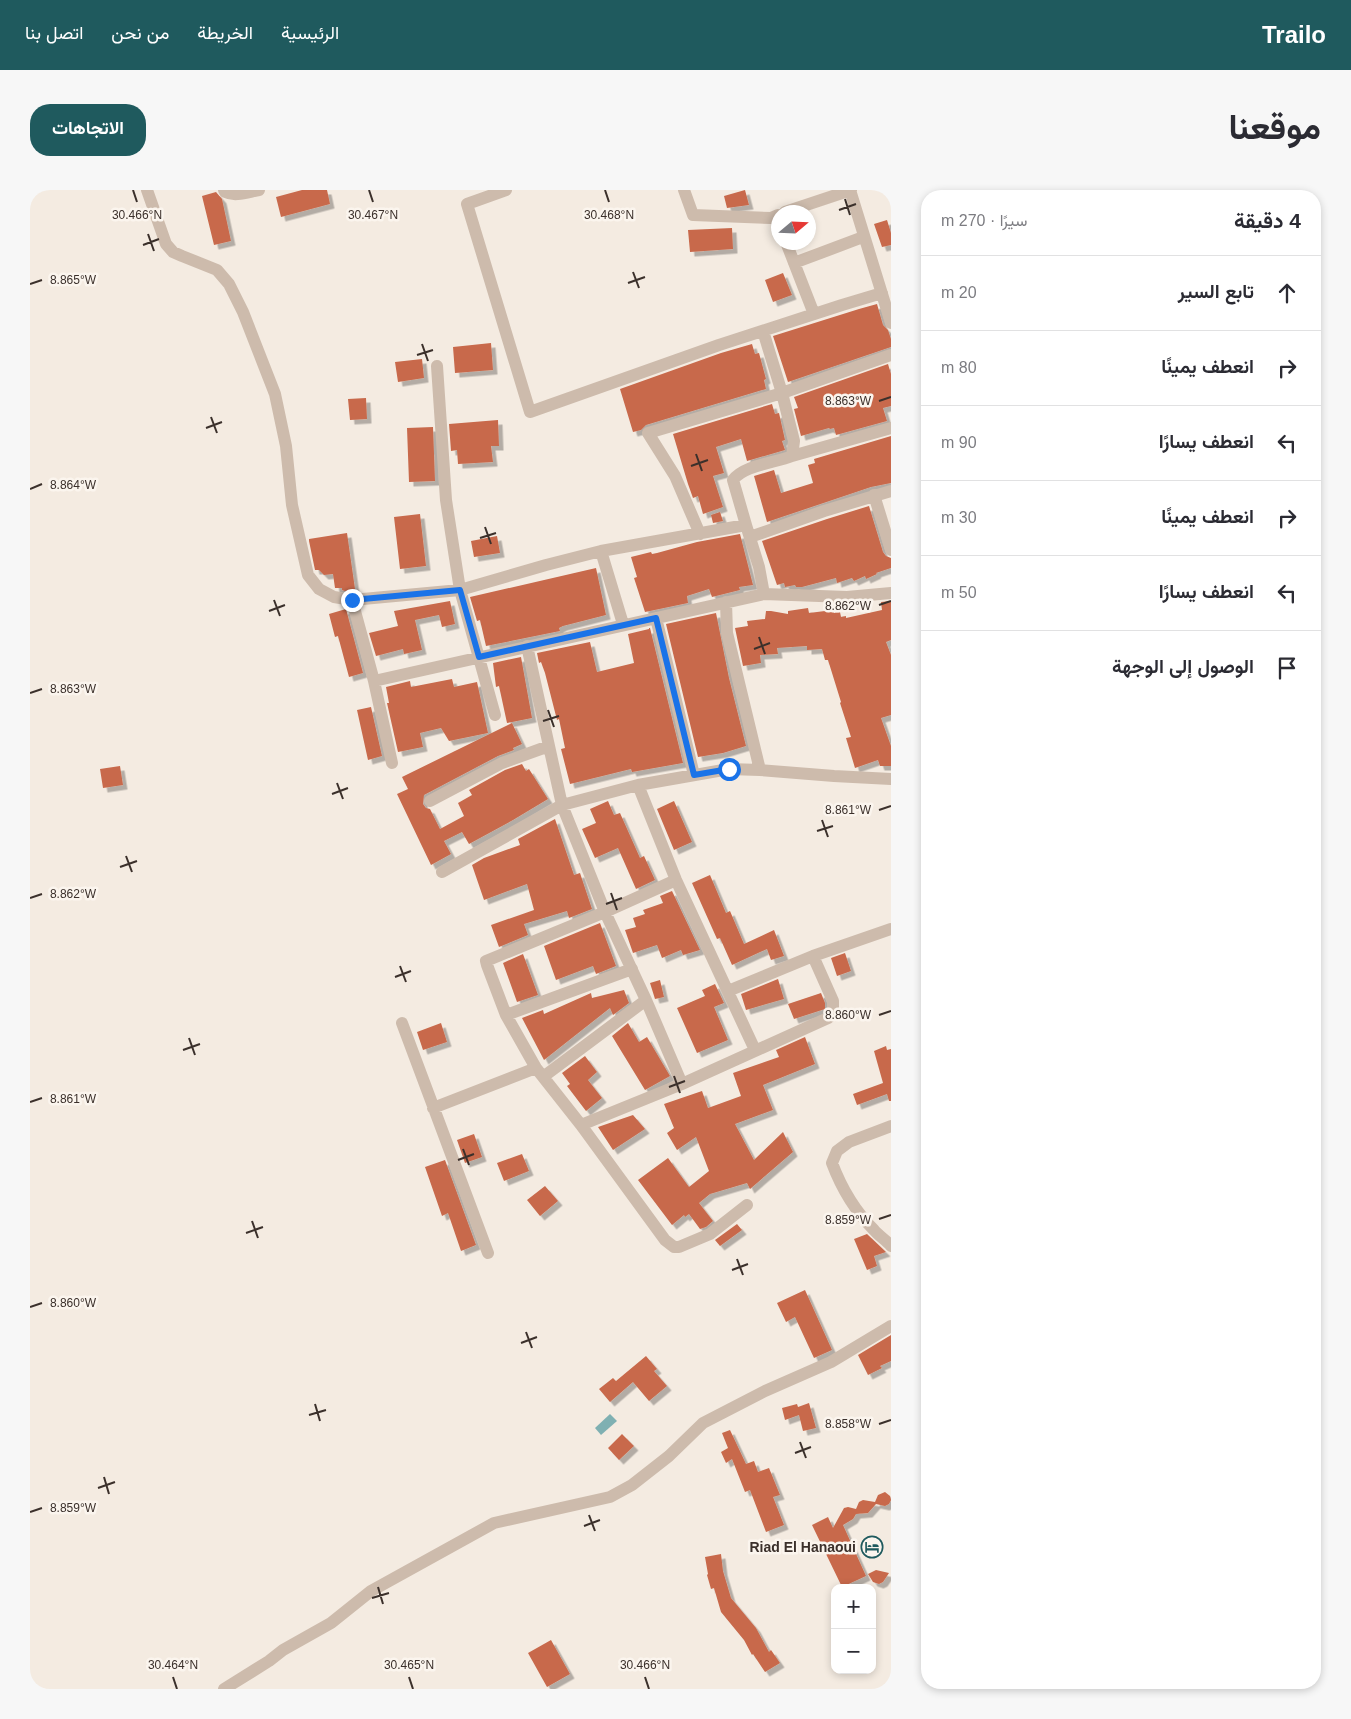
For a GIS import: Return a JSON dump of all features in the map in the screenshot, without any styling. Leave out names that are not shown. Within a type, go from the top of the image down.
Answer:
[{"type":"street","points":[[146,190],[166,244],[173,252],[217,270],[229,284],[243,312],[275,394],[286,446],[292,505],[308,575],[318,589],[334,597],[352,600],[460,590],[546,564],[602,551],[700,534],[748,531],[824,511],[891,490]]},
{"type":"street","points":[[224,190],[229,194],[236,194],[259,190]]},
{"type":"street","points":[[506,190],[467,204],[530,412],[622,378],[882,293]]},
{"type":"street","points":[[684,190],[693,214],[771,218]]},
{"type":"street","points":[[810,205],[850,190],[891,324]]},
{"type":"street","points":[[794,263],[863,237]]},
{"type":"street","points":[[789,250],[814,314]]},
{"type":"street","points":[[763,331],[794,441],[792,456]]},
{"type":"street","points":[[700,534],[675,476],[648,434],[782,393],[891,355]]},
{"type":"street","points":[[437,366],[446,500],[460,590],[495,715]]},
{"type":"street","points":[[764,594],[759,568],[734,480],[738,475],[746,471],[891,428]]},
{"type":"street","points":[[874,495],[891,550]]},
{"type":"street","points":[[602,551],[623,624]]},
{"type":"street","points":[[374,681],[764,594],[847,597],[891,594]]},
{"type":"street","points":[[352,600],[374,681],[392,762]]},
{"type":"street","points":[[726,602],[727,633],[760,770]]},
{"type":"street","points":[[656,618],[694,775]]},
{"type":"street","points":[[527,646],[562,805],[604,912],[632,969],[682,1084]]},
{"type":"street","points":[[430,801],[502,763],[549,746]]},
{"type":"street","points":[[442,872],[562,805],[638,785],[729,769],[891,779]]},
{"type":"street","points":[[638,785],[676,880],[755,1050]]},
{"type":"street","points":[[676,880],[486,961],[486,965],[506,1016],[539,1072],[581,1125],[665,1240],[674,1247],[679,1247],[710,1234],[747,1205]]},
{"type":"street","points":[[728,991],[813,956],[891,928]]},
{"type":"street","points":[[581,1125],[682,1084],[828,1018],[833,1014],[834,1001],[813,956]]},
{"type":"street","points":[[506,1016],[632,969]]},
{"type":"street","points":[[433,1108],[539,1072],[646,1000]]},
{"type":"street","points":[[402,1023],[488,1253]]},
{"type":"street","points":[[891,1126],[849,1142],[837,1151],[832,1163],[838,1180],[853,1204],[873,1230],[891,1246]]},
{"type":"street","points":[[224,1689],[283,1650],[330,1623],[371,1591],[494,1524],[610,1497],[632,1485],[669,1456],[702,1422],[765,1391],[831,1362],[891,1326]]},
{"type":"water","points":[[610,1414],[617,1421],[601,1435],[595,1428]]},
{"type":"building","points":[[302,190],[327,190],[330,204],[281,217],[276,197]]},
{"type":"building","points":[[745,190],[749,205],[727,208],[724,196]]},
{"type":"building","points":[[216,192],[222,199],[231,241],[214,245],[202,196]]},
{"type":"building","points":[[887,220],[891,233],[891,245],[882,247],[874,224]]},
{"type":"building","points":[[732,228],[733,249],[690,252],[688,230]]},
{"type":"building","points":[[783,273],[792,295],[773,302],[765,280]]},
{"type":"building","points":[[877,304],[883,325],[888,330],[891,339],[891,347],[788,382],[773,336]]},
{"type":"building","points":[[491,343],[493,370],[455,373],[453,347]]},
{"type":"building","points":[[752,344],[755,354],[759,353],[766,379],[764,380],[766,389],[646,425],[641,430],[633,432],[620,389]]},
{"type":"building","points":[[422,359],[424,378],[398,382],[395,362]]},
{"type":"building","points":[[888,364],[891,374],[891,406],[883,408],[887,421],[836,435],[834,428],[829,428],[801,436],[794,409],[798,408],[794,397]]},
{"type":"building","points":[[366,398],[367,419],[350,420],[348,399]]},
{"type":"building","points":[[772,404],[775,414],[779,413],[785,440],[782,441],[785,450],[747,461],[741,439],[716,447],[724,473],[713,476],[723,507],[703,514],[698,496],[693,498],[673,434]]},
{"type":"building","points":[[498,420],[499,446],[491,446],[493,462],[458,464],[457,450],[451,451],[449,424]]},
{"type":"building","points":[[433,427],[435,481],[409,482],[407,428]]},
{"type":"building","points":[[891,436],[891,483],[871,487],[767,522],[754,476],[774,470],[781,493],[813,483],[808,465],[815,463],[814,459]]},
{"type":"building","points":[[869,506],[883,552],[891,558],[891,568],[866,579],[865,576],[854,581],[852,578],[837,583],[836,578],[802,587],[796,587],[795,585],[785,587],[784,583],[777,585],[762,541]]},
{"type":"building","points":[[720,512],[723,521],[713,523],[711,515]]},
{"type":"building","points":[[420,514],[426,566],[400,569],[394,517]]},
{"type":"building","points":[[347,533],[355,589],[345,591],[342,588],[335,588],[333,574],[324,575],[319,570],[315,570],[309,539]]},
{"type":"building","points":[[740,534],[753,585],[739,587],[740,590],[712,597],[709,589],[687,596],[688,603],[645,612],[634,578],[637,577],[631,557]]},
{"type":"building","points":[[497,536],[500,553],[474,557],[471,541]]},
{"type":"building","points":[[596,568],[606,615],[563,626],[559,628],[560,631],[486,646],[480,620],[477,621],[470,597]]},
{"type":"building","points":[[450,601],[455,624],[442,627],[439,615],[415,620],[422,650],[404,654],[403,649],[376,656],[369,633],[398,626],[394,611]]},
{"type":"building","points":[[891,601],[891,640],[886,642],[891,655],[891,715],[881,718],[891,746],[891,766],[880,766],[878,760],[855,768],[846,738],[851,737],[828,660],[825,660],[822,649],[807,650],[807,646],[777,648],[778,654],[760,655],[761,663],[743,666],[735,628],[748,626],[747,621],[765,619],[766,611],[788,614],[788,611],[808,608],[809,613],[833,610],[834,613],[840,612],[841,617],[846,616],[846,618],[882,610],[881,602]]},
{"type":"building","points":[[346,609],[363,673],[349,677],[338,636],[335,637],[329,614]]},
{"type":"building","points":[[716,613],[729,678],[746,746],[723,753],[698,757],[666,624]]},
{"type":"building","points":[[649,628],[683,763],[632,772],[631,769],[570,784],[561,749],[565,748],[559,719],[557,720],[545,673],[541,662],[539,663],[537,653],[590,642],[597,672],[634,663],[628,634]]},
{"type":"building","points":[[521,657],[532,718],[507,723],[499,686],[496,687],[493,663]]},
{"type":"building","points":[[452,679],[454,687],[477,682],[488,733],[449,741],[441,728],[420,733],[423,747],[398,752],[387,703],[389,703],[386,687],[410,681],[411,687]]},
{"type":"building","points":[[371,707],[382,756],[368,760],[357,710]]},
{"type":"building","points":[[512,723],[522,744],[513,748],[514,750],[498,756],[424,795],[423,804],[426,808],[430,809],[440,829],[464,816],[458,803],[472,795],[469,790],[505,770],[522,764],[526,771],[529,769],[548,799],[469,844],[462,832],[444,841],[451,854],[431,865],[397,794],[408,789],[402,777]]},
{"type":"building","points":[[120,766],[123,785],[103,788],[100,769]]},
{"type":"building","points":[[608,801],[614,815],[620,813],[640,858],[644,856],[655,880],[636,889],[618,848],[595,858],[582,829],[596,823],[590,809]]},
{"type":"building","points":[[674,801],[692,842],[674,850],[657,809]]},
{"type":"building","points":[[555,819],[574,875],[580,873],[592,909],[569,918],[567,911],[524,924],[528,935],[499,947],[491,925],[534,910],[527,884],[484,900],[472,865],[484,858],[520,845],[518,839]]},
{"type":"building","points":[[710,875],[726,913],[730,911],[744,944],[774,930],[784,956],[771,960],[767,949],[732,965],[720,938],[717,939],[692,883]]},
{"type":"building","points":[[672,891],[700,950],[683,955],[681,950],[662,958],[657,945],[633,953],[625,930],[636,927],[633,918],[645,914],[643,910],[663,903],[660,896]]},
{"type":"building","points":[[600,923],[616,966],[596,974],[593,966],[556,980],[544,946]]},
{"type":"building","points":[[845,953],[851,971],[837,976],[831,958]]},
{"type":"building","points":[[523,954],[538,995],[517,1002],[503,963]]},
{"type":"building","points":[[778,979],[784,999],[746,1010],[741,994]]},
{"type":"building","points":[[660,980],[664,997],[655,999],[650,983]]},
{"type":"building","points":[[715,984],[724,1003],[714,1007],[728,1040],[697,1053],[677,1008],[705,996],[702,990]]},
{"type":"building","points":[[624,990],[629,1003],[613,1015],[610,1008],[544,1060],[522,1018],[543,1010],[544,1014],[591,993],[592,998]]},
{"type":"building","points":[[821,993],[825,1009],[794,1019],[788,1004]]},
{"type":"building","points":[[441,1023],[447,1042],[423,1050],[417,1032]]},
{"type":"building","points":[[628,1023],[639,1042],[647,1037],[670,1076],[645,1090],[612,1036]]},
{"type":"building","points":[[805,1037],[815,1064],[763,1085],[773,1110],[735,1124],[754,1160],[783,1132],[793,1152],[750,1189],[747,1183],[710,1194],[699,1203],[713,1221],[706,1227],[700,1229],[689,1214],[685,1217],[684,1215],[672,1225],[638,1180],[668,1158],[689,1187],[709,1171],[696,1137],[677,1150],[667,1133],[674,1128],[664,1104],[702,1091],[708,1108],[741,1096],[733,1073],[779,1057],[776,1050]]},
{"type":"building","points":[[886,1046],[887,1050],[891,1049],[891,1101],[889,1101],[887,1094],[857,1105],[853,1094],[883,1083],[874,1051]]},
{"type":"building","points":[[585,1056],[597,1072],[588,1080],[602,1098],[586,1111],[567,1086],[570,1084],[562,1073]]},
{"type":"building","points":[[633,1115],[645,1129],[613,1150],[598,1127]]},
{"type":"building","points":[[474,1134],[482,1157],[465,1163],[457,1140]]},
{"type":"building","points":[[522,1154],[529,1171],[504,1181],[497,1163]]},
{"type":"building","points":[[445,1160],[476,1245],[461,1251],[448,1213],[442,1216],[425,1167]]},
{"type":"building","points":[[545,1186],[558,1201],[540,1216],[527,1200]]},
{"type":"building","points":[[737,1224],[742,1230],[720,1246],[715,1240]]},
{"type":"building","points":[[867,1234],[886,1252],[874,1256],[877,1266],[867,1270],[854,1239]]},
{"type":"building","points":[[805,1290],[832,1350],[814,1358],[795,1317],[786,1322],[777,1303]]},
{"type":"building","points":[[891,1335],[891,1361],[868,1375],[858,1355]]},
{"type":"building","points":[[646,1356],[657,1369],[654,1371],[667,1386],[649,1401],[633,1382],[610,1402],[599,1389],[613,1378],[616,1381]]},
{"type":"building","points":[[809,1403],[816,1428],[803,1431],[799,1415],[785,1420],[782,1408],[797,1404],[798,1407]]},
{"type":"building","points":[[730,1430],[746,1464],[754,1461],[758,1472],[769,1468],[780,1495],[773,1497],[784,1525],[766,1532],[750,1490],[745,1492],[732,1459],[726,1463],[721,1452],[728,1448],[722,1433]]},
{"type":"building","points":[[622,1434],[634,1446],[619,1460],[608,1448]]},
{"type":"building","points":[[885,1492],[890,1496],[889,1504],[885,1506],[876,1504],[868,1513],[856,1514],[853,1519],[843,1525],[866,1576],[849,1584],[841,1584],[812,1525],[828,1517],[833,1528],[844,1508],[856,1509],[859,1502],[863,1500],[875,1502],[878,1495]]},
{"type":"building","points":[[721,1554],[723,1571],[731,1598],[756,1628],[769,1652],[771,1650],[780,1663],[765,1672],[752,1655],[744,1640],[721,1612],[714,1588],[711,1589],[705,1557]]},
{"type":"building","points":[[876,1570],[889,1573],[883,1582],[879,1584],[873,1582],[868,1574]]},
{"type":"building","points":[[551,1640],[570,1674],[547,1687],[528,1653]]},
{"type":"place","name":"Riad El Hanaoui","points":[[872,1547]]},
{"type":"route","points":[[352,600],[460,590],[479,657],[656,618],[694,775],[729,769]]}]
